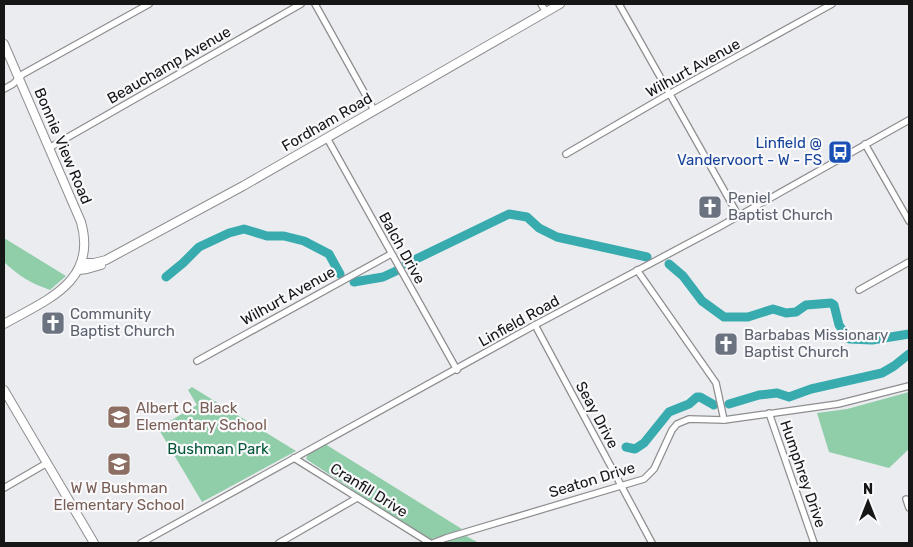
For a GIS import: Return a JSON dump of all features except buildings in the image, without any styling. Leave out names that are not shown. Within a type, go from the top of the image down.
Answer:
[{"type":"street","points":[[4,88],[23,74],[149,4]]},
{"type":"street","name":"Beauchamp Avenue","points":[[49,148],[301,4]]},
{"type":"street","points":[[315,4],[374,110]]},
{"type":"street","points":[[541,4],[546,12]]},
{"type":"street","name":"Fordham Road","points":[[81,266],[106,260],[243,186],[560,4]]},
{"type":"street","points":[[618,4],[738,215]]},
{"type":"street","name":"Wilhurt Avenue","points":[[566,154],[669,94],[832,4]]},
{"type":"street","name":"Bonnie View Road","points":[[4,44],[81,222],[85,243],[81,266]]},
{"type":"street","name":"Linfield Road","points":[[141,543],[909,120]]},
{"type":"street","name":"Balch Drive","points":[[327,138],[457,370]]},
{"type":"street","points":[[865,144],[909,221]]},
{"type":"street","name":"Wilhurt Avenue","points":[[197,361],[391,254]]},
{"type":"street","points":[[859,290],[909,262]]},
{"type":"street","points":[[4,324],[61,290],[81,266]]},
{"type":"street","points":[[637,270],[716,384],[724,420]]},
{"type":"street","name":"Seay Drive","points":[[536,325],[652,543]]},
{"type":"street","name":"Seaton Drive","points":[[431,543],[644,479],[654,469],[668,437],[677,424],[689,419],[724,420],[769,414],[854,401],[909,386]]},
{"type":"street","points":[[4,390],[94,543]]},
{"type":"street","name":"Humphrey Drive","points":[[769,414],[814,543]]},
{"type":"street","name":"Cranfill Drive","points":[[294,458],[431,543]]},
{"type":"street","points":[[4,488],[47,463]]},
{"type":"street","points":[[279,543],[356,498]]},
{"type":"street","points":[[906,499],[909,508]]},
{"type":"green space","points":[[4,238],[66,276],[50,290],[25,279],[4,262]]},
{"type":"green space","name":"Bushman Park","points":[[192,387],[296,451],[202,502],[158,428],[197,405],[188,390]]},
{"type":"green space","points":[[909,392],[909,449],[889,468],[829,452],[817,413],[847,409]]},
{"type":"green space","points":[[325,444],[462,529],[429,540],[306,459],[308,454]]},
{"type":"green space","points":[[466,536],[479,543],[446,543],[446,541]]},
{"type":"waterway","points":[[406,264],[509,214],[527,217],[539,228],[557,237],[647,257]]},
{"type":"waterway","points":[[166,277],[199,247],[229,233],[244,229],[267,236],[284,236],[304,241],[329,254],[340,274]]},
{"type":"waterway","points":[[669,264],[683,276],[702,301],[724,317],[748,317],[773,309],[786,313],[796,312],[806,305],[831,303],[834,305],[839,325],[849,339],[872,340],[909,334]]},
{"type":"waterway","points":[[354,282],[383,277],[396,271]]},
{"type":"waterway","points":[[729,404],[759,395],[777,393],[789,397],[811,389],[882,373],[909,354]]},
{"type":"waterway","points":[[626,447],[635,449],[644,443],[669,412],[689,404],[697,397],[714,405]]},
{"type":"place","name":"Linfield @ Vandervoort - W - FS","points":[[840,152]]},
{"type":"place","name":"Peniel Baptist Church","points":[[710,207]]},
{"type":"place","name":"Community Baptist Church","points":[[53,323]]},
{"type":"place","name":"Barbabas Missionary Baptist Church","points":[[726,344]]},
{"type":"place","name":"Albert C. Black Elementary School","points":[[119,417]]},
{"type":"place","name":"W W Bushman Elementary School","points":[[119,464]]}]
